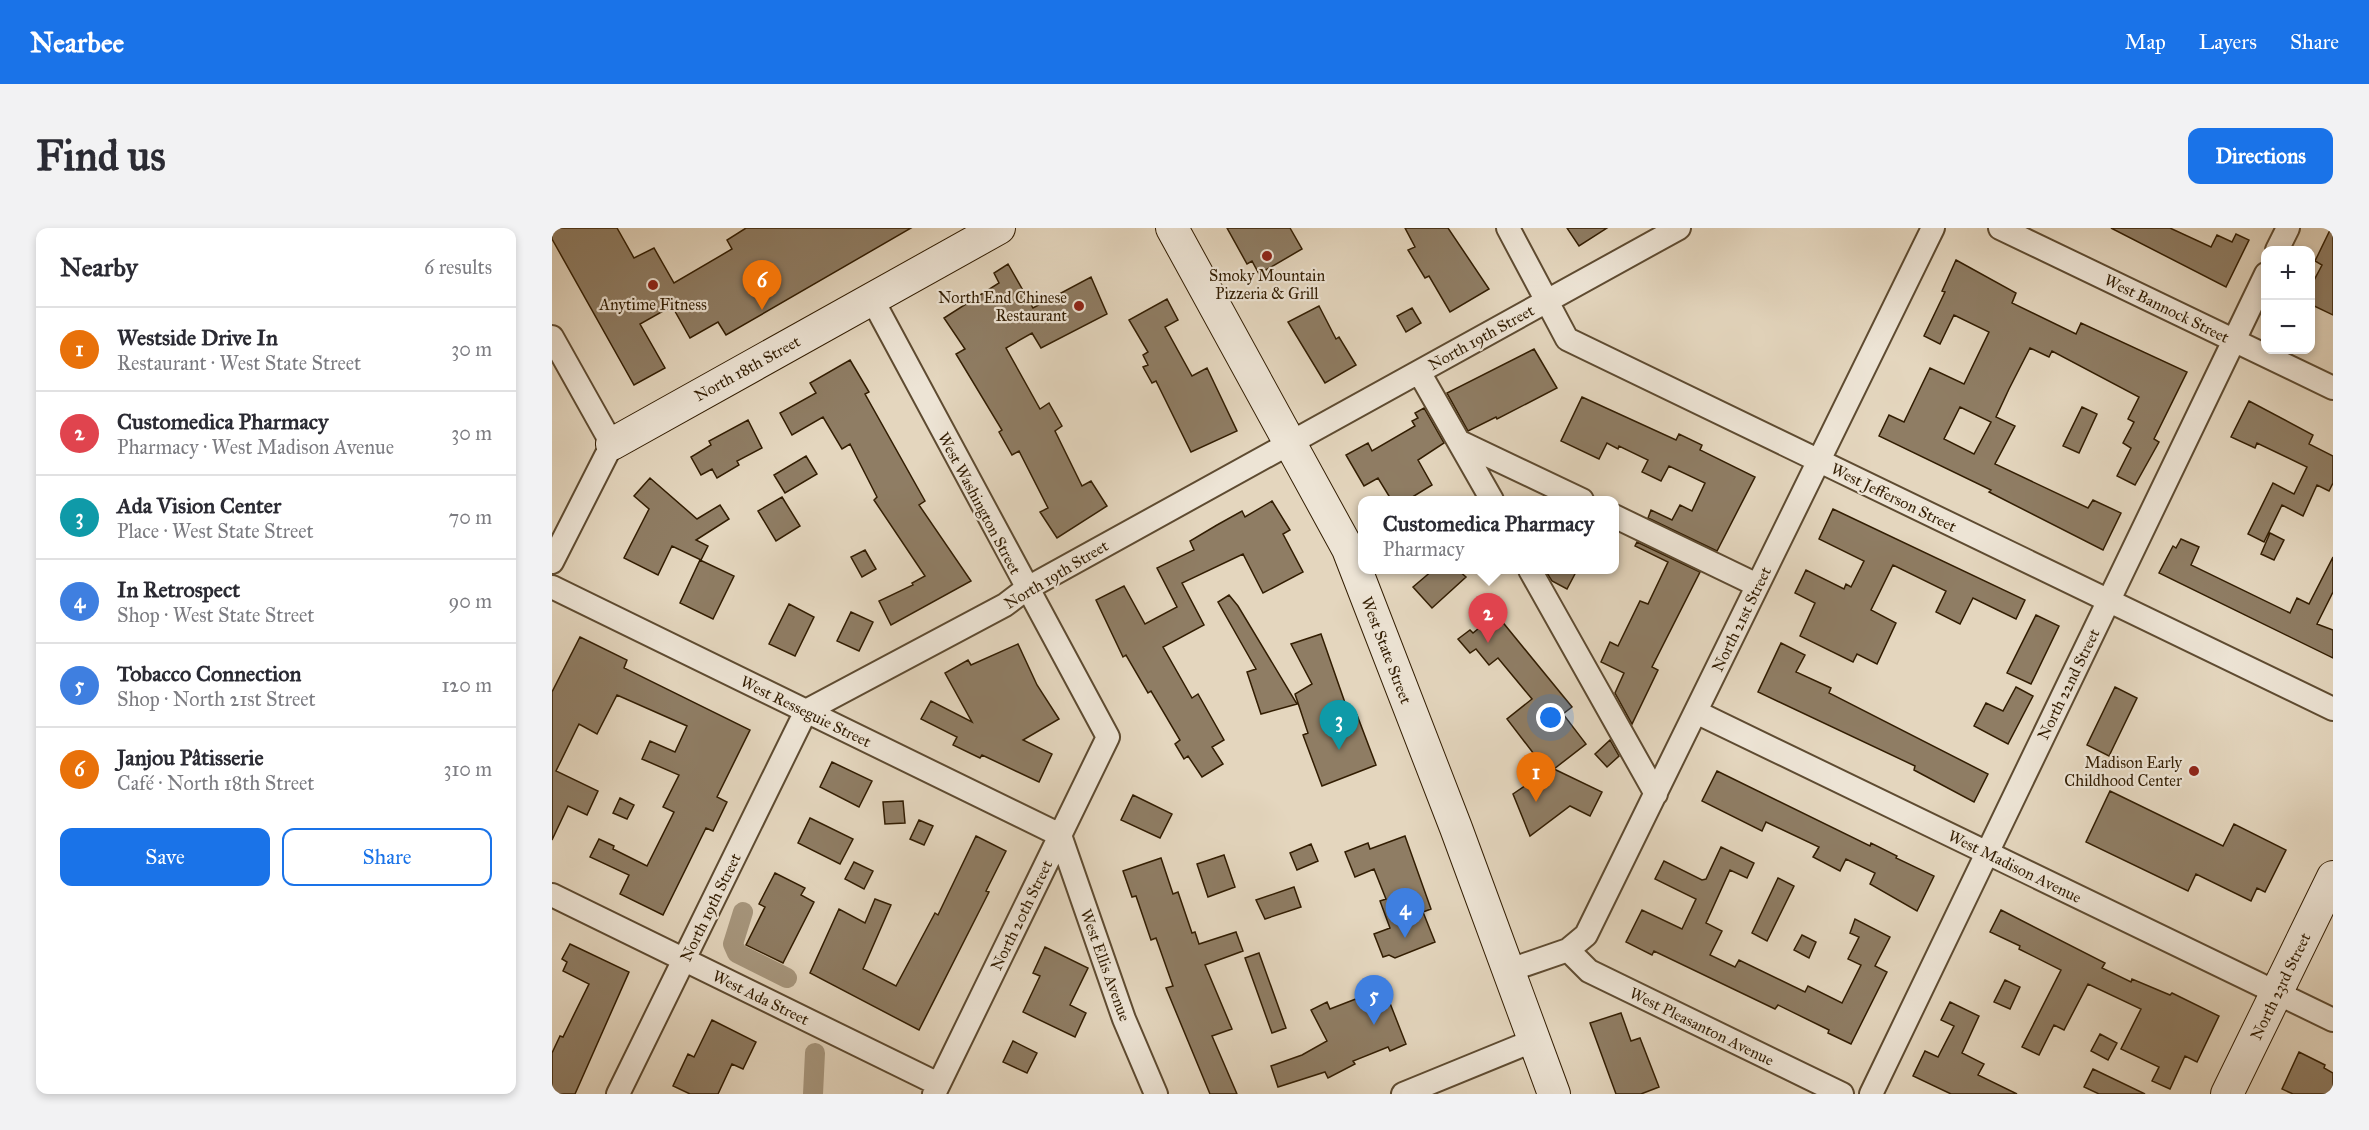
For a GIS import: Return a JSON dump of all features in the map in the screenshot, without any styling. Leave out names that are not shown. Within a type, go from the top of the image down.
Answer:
[{"type":"main road","name":"North 18th Street","points":[[612,444],[999,228]]},
{"type":"main road","name":"West State Street","points":[[1172,228],[1348,549],[1510,970],[1554,1094]]},
{"type":"main road","name":"North 23rd Street","points":[[2227,1094],[2333,877]]},
{"type":"street","name":"West Jefferson Street","points":[[1508,228],[1567,339],[2333,710]]},
{"type":"street","name":"North 19th Street","points":[[618,1094],[806,711],[1005,605],[1026,589],[1679,228]]},
{"type":"street","name":"North 21st Street","points":[[1510,970],[1568,950],[1586,935],[1817,460],[1933,228]]},
{"type":"street","name":"West Bannock Street","points":[[2000,228],[2333,388]]},
{"type":"street","points":[[2279,246],[2288,228]]},
{"type":"street","name":"North 22nd Street","points":[[1871,1094],[2261,283]]},
{"type":"street","name":"West Washington Street","points":[[872,299],[1026,589],[1108,737]]},
{"type":"street","points":[[552,337],[612,444],[552,562]]},
{"type":"street","points":[[1419,372],[1489,496]]},
{"type":"street","points":[[1460,442],[1572,496]]},
{"type":"street","points":[[1619,518],[1757,585]]},
{"type":"street","points":[[1532,574],[1656,794]]},
{"type":"street","name":"West Resseguie Street","points":[[552,587],[1060,835]]},
{"type":"street","name":"West Madison Avenue","points":[[1696,712],[2333,1020]]},
{"type":"street","name":"North 20th Street","points":[[936,1089],[1108,737]]},
{"type":"street","name":"West Ellis Avenue","points":[[1060,835],[1124,1019],[1156,1094]]},
{"type":"street","name":"West Ada Street","points":[[552,895],[684,959],[936,1089]]},
{"type":"street","name":"West Pleasanton Avenue","points":[[1568,950],[1589,971],[1842,1094]]},
{"type":"street","points":[[1403,1094],[1534,1040]]},
{"type":"building","points":[[552,228],[617,228],[634,258],[654,248],[674,283],[732,249],[727,240],[746,228],[911,228],[726,335],[718,322],[690,338],[672,306],[640,324],[665,368],[634,385],[552,239]]},
{"type":"building","name":"Smoky Mountain Pizzeria & Grill","points":[[1227,228],[1290,228],[1302,249],[1259,274],[1252,261],[1247,264]]},
{"type":"building","points":[[1405,228],[1448,228],[1489,289],[1450,312],[1429,276],[1425,278],[1408,250],[1415,247]]},
{"type":"building","points":[[1567,228],[1607,228],[1579,246]]},
{"type":"building","points":[[2111,228],[2170,228],[2211,247],[2217,235],[2232,242],[2236,234],[2249,240],[2226,287]]},
{"type":"building","points":[[2333,228],[2333,315],[2315,306],[2315,278],[2322,265],[2315,261]]},
{"type":"building","points":[[1956,260],[2016,293],[2012,303],[2076,334],[2081,323],[2187,372],[2154,439],[2159,442],[2135,485],[2117,476],[2131,448],[2123,443],[2134,422],[2128,419],[2139,397],[2052,351],[2049,357],[2030,348],[2009,389],[1996,417],[2015,426],[1995,464],[2088,508],[2093,500],[2121,513],[2103,550],[1989,492],[1991,490],[1879,436],[1889,415],[1904,422],[1930,368],[1964,384],[1989,332],[1954,315],[1940,344],[1924,336],[1945,292],[1942,291]],"holes":[[[1960,407],[1991,422],[1974,454],[1944,439]]]},
{"type":"building","points":[[1008,264],[1033,308],[1091,277],[1107,314],[1041,348],[1032,333],[1006,348],[1040,409],[1049,403],[1062,426],[1055,431],[1082,486],[1091,481],[1107,506],[1057,538],[1040,512],[1048,508],[1019,451],[1012,455],[999,432],[1002,430],[956,354],[965,349],[944,318],[999,283],[994,273]]},
{"type":"building","points":[[1167,299],[1178,320],[1165,327],[1192,376],[1207,368],[1237,431],[1191,452],[1156,381],[1152,383],[1143,367],[1148,365],[1143,355],[1148,352],[1129,320]]},
{"type":"building","points":[[1319,306],[1336,339],[1339,337],[1356,365],[1325,383],[1288,322]]},
{"type":"building","points":[[1412,308],[1421,323],[1406,332],[1397,316]]},
{"type":"building","points":[[1534,349],[1557,388],[1497,419],[1496,417],[1468,431],[1447,393]]},
{"type":"building","points":[[850,360],[869,392],[865,394],[925,501],[919,505],[971,581],[891,625],[879,601],[913,585],[912,583],[925,576],[874,500],[877,497],[850,444],[842,449],[823,417],[792,435],[780,413],[816,393],[810,383]]},
{"type":"building","points":[[1582,397],[1676,440],[1679,434],[1702,445],[1700,450],[1755,477],[1717,551],[1648,518],[1651,510],[1672,520],[1680,505],[1692,511],[1705,483],[1669,466],[1661,481],[1642,472],[1648,460],[1619,446],[1618,449],[1607,443],[1599,459],[1561,441]]},
{"type":"building","points":[[2249,401],[2313,435],[2309,444],[2333,456],[2333,483],[2329,491],[2317,485],[2303,516],[2282,505],[2264,542],[2248,534],[2273,483],[2294,494],[2307,467],[2257,443],[2255,448],[2231,437]]},
{"type":"building","points":[[2082,407],[2097,414],[2079,453],[2063,446]]},
{"type":"building","points":[[1424,408],[1444,443],[1418,460],[1432,485],[1414,496],[1389,496],[1378,478],[1364,486],[1346,455],[1368,443],[1372,451],[1415,426],[1412,421],[1418,418],[1415,413]]},
{"type":"building","points":[[748,420],[762,448],[737,461],[739,465],[717,478],[712,469],[701,475],[691,457],[711,445],[709,441]]},
{"type":"building","points":[[806,456],[817,474],[785,493],[774,475]]},
{"type":"building","points":[[650,478],[697,519],[720,505],[729,519],[696,540],[708,546],[701,560],[672,546],[658,575],[624,558],[649,509],[634,496]]},
{"type":"building","points":[[782,497],[800,526],[776,541],[758,511]]},
{"type":"building","points":[[1272,501],[1290,530],[1283,534],[1303,572],[1263,593],[1243,554],[1182,583],[1204,625],[1163,647],[1192,698],[1198,694],[1224,740],[1212,747],[1223,764],[1202,777],[1188,756],[1184,759],[1175,744],[1180,740],[1151,691],[1148,693],[1126,655],[1123,657],[1096,600],[1124,586],[1145,624],[1177,607],[1157,568],[1194,550],[1190,541],[1217,525],[1242,511],[1245,517]]},
{"type":"building","points":[[1833,509],[2025,600],[2016,619],[1973,598],[1960,624],[1936,612],[1946,591],[1893,565],[1871,610],[1896,623],[1877,664],[1857,654],[1853,662],[1800,636],[1815,603],[1795,593],[1806,570],[1844,589],[1846,584],[1851,587],[1864,561],[1819,539]]},
{"type":"building","points":[[2270,533],[2284,540],[2274,560],[2261,554]]},
{"type":"building","points":[[2181,539],[2199,547],[2191,565],[2290,613],[2297,598],[2309,604],[2333,557],[2333,592],[2317,624],[2333,630],[2333,658],[2159,573],[2173,546],[2176,548]]},
{"type":"building","points":[[1637,542],[1700,572],[1652,667],[1658,670],[1632,724],[1615,693],[1624,673],[1601,662],[1610,642],[1618,646],[1640,601],[1648,604],[1668,562],[1635,546]]},
{"type":"building","points":[[865,550],[876,569],[862,577],[851,557]]},
{"type":"building","points":[[700,560],[734,576],[713,619],[680,603]]},
{"type":"building","points":[[1428,574],[1463,574],[1466,577],[1432,608],[1413,587]]},
{"type":"building","points":[[1548,574],[1575,574],[1567,589],[1552,581]]},
{"type":"building","points":[[1229,595],[1238,606],[1297,704],[1261,714],[1247,672],[1256,669],[1218,602]]},
{"type":"building","points":[[789,604],[814,617],[795,656],[769,644]]},
{"type":"building","points":[[851,612],[873,622],[859,651],[837,641]]},
{"type":"building","points":[[1496,614],[1572,707],[1563,714],[1586,744],[1554,769],[1602,792],[1590,816],[1570,806],[1530,836],[1513,794],[1547,771],[1507,719],[1532,699],[1498,658],[1489,665],[1476,649],[1470,653],[1458,639],[1470,630],[1473,633]]},
{"type":"building","points":[[2036,615],[2059,626],[2031,684],[2007,673]]},
{"type":"building","points":[[1321,634],[1350,717],[1357,715],[1376,765],[1322,786],[1303,735],[1308,733],[1295,694],[1312,684],[1291,644]]},
{"type":"building","points":[[580,637],[627,660],[624,668],[750,730],[717,797],[727,802],[713,831],[706,828],[663,915],[620,894],[629,875],[590,857],[599,839],[614,846],[613,849],[647,866],[674,812],[663,807],[679,775],[642,759],[650,741],[675,752],[687,726],[617,695],[597,734],[579,724],[556,771],[598,791],[587,815],[568,806],[552,840],[552,692]]},
{"type":"building","points":[[1781,643],[1805,655],[1796,672],[1831,688],[1829,693],[1988,774],[1974,802],[1914,770],[1915,766],[1758,692]]},
{"type":"building","points":[[1018,644],[1037,685],[1059,719],[1023,740],[1052,754],[1039,782],[982,755],[980,758],[953,745],[957,737],[921,719],[931,701],[972,722],[945,673],[968,660],[971,665]]},
{"type":"building","points":[[2016,687],[2033,696],[2008,744],[1974,726],[1986,703],[2003,711]]},
{"type":"building","points":[[2115,687],[2137,698],[2109,756],[2087,745]]},
{"type":"building","points":[[1610,740],[1619,756],[1607,767],[1595,754]]},
{"type":"building","points":[[832,762],[872,781],[859,807],[820,787]]},
{"type":"building","points":[[1717,771],[1870,846],[1871,843],[1934,876],[1917,911],[1870,884],[1875,873],[1846,859],[1840,871],[1813,857],[1819,847],[1766,822],[1762,831],[1702,801]]},
{"type":"building","points":[[2110,791],[2223,846],[2234,824],[2286,850],[2265,892],[2257,888],[2251,901],[2196,874],[2188,891],[2086,842]]},
{"type":"building","points":[[1133,795],[1172,814],[1160,838],[1121,820]]},
{"type":"building","points":[[620,798],[634,805],[627,819],[613,813]]},
{"type":"building","points":[[903,801],[905,823],[885,824],[883,802]]},
{"type":"building","points":[[810,818],[853,839],[840,864],[798,843]]},
{"type":"building","points":[[919,820],[933,826],[924,845],[910,839]]},
{"type":"building","points":[[976,836],[1006,851],[986,891],[989,892],[919,1030],[810,973],[839,909],[865,923],[875,899],[891,905],[863,969],[896,986],[935,913],[938,915]]},
{"type":"building","points":[[1405,836],[1431,909],[1423,912],[1435,942],[1395,958],[1389,955],[1383,957],[1374,934],[1390,928],[1380,901],[1386,899],[1374,869],[1355,877],[1345,852],[1368,843],[1370,849]]},
{"type":"building","points":[[1311,844],[1318,861],[1297,870],[1290,853]]},
{"type":"building","points":[[1721,847],[1754,863],[1747,878],[1730,870],[1706,923],[1722,931],[1710,955],[1735,967],[1739,960],[1805,992],[1808,986],[1842,1003],[1861,965],[1848,959],[1859,937],[1850,933],[1855,919],[1890,937],[1875,966],[1887,972],[1851,1044],[1828,1033],[1829,1030],[1778,1005],[1775,1009],[1654,951],[1652,955],[1626,942],[1642,910],[1682,929],[1696,899],[1655,879],[1664,861],[1702,880],[1706,879]]},
{"type":"building","points":[[1224,855],[1235,887],[1208,897],[1197,864]]},
{"type":"building","points":[[1161,858],[1173,894],[1178,892],[1192,933],[1195,932],[1199,944],[1236,932],[1243,951],[1205,965],[1232,1029],[1212,1036],[1237,1094],[1210,1094],[1166,988],[1173,986],[1156,938],[1151,940],[1136,896],[1132,897],[1123,871]]},
{"type":"building","points":[[854,862],[873,871],[864,889],[845,879]]},
{"type":"building","points":[[775,873],[805,888],[801,895],[814,902],[783,963],[746,945],[765,907],[759,904]]},
{"type":"building","points":[[1778,878],[1794,886],[1767,941],[1752,933]]},
{"type":"building","points":[[1294,887],[1301,907],[1265,919],[1256,900]]},
{"type":"building","points":[[2001,910],[2105,963],[2102,968],[2131,982],[2132,979],[2170,995],[2172,993],[2219,1016],[2197,1062],[2185,1056],[2170,1089],[2152,1081],[2159,1067],[2121,1049],[2141,1009],[2088,984],[2064,1030],[2054,1025],[2039,1055],[2022,1047],[2061,970],[2019,949],[2020,946],[1990,932]]},
{"type":"building","points":[[1802,935],[1816,942],[1809,958],[1794,950]]},
{"type":"building","points":[[570,944],[629,972],[575,1094],[552,1094],[552,1053],[560,1036],[563,1037],[589,984],[563,971],[567,962],[562,959]]},
{"type":"building","points":[[1045,947],[1088,968],[1070,1005],[1086,1013],[1075,1037],[1023,1012],[1040,976],[1033,973]]},
{"type":"building","points":[[1259,953],[1286,1028],[1272,1033],[1245,958]]},
{"type":"building","points":[[2005,980],[2020,987],[2010,1009],[1994,1002]]},
{"type":"building","points":[[1384,988],[1406,1044],[1390,1051],[1388,1047],[1353,1061],[1355,1064],[1328,1078],[1325,1072],[1278,1087],[1271,1066],[1302,1055],[1327,1041],[1311,1010],[1327,1002],[1330,1009]]},
{"type":"building","points":[[1950,1002],[1979,1016],[1962,1053],[1984,1064],[1978,1075],[2017,1094],[1951,1094],[1913,1076],[1925,1051],[1938,1057],[1954,1026],[1941,1020]]},
{"type":"building","points":[[1621,1013],[1631,1041],[1640,1038],[1659,1087],[1641,1094],[1616,1094],[1590,1023]]},
{"type":"building","points":[[712,1020],[756,1042],[743,1069],[732,1064],[718,1094],[690,1094],[673,1086],[688,1054],[694,1057]]},
{"type":"building","points":[[2100,1034],[2117,1043],[2108,1060],[2091,1051]]},
{"type":"building","points":[[1013,1041],[1037,1053],[1027,1073],[1003,1062]]},
{"type":"building","points":[[2299,1052],[2325,1065],[2324,1068],[2333,1073],[2333,1094],[2293,1094],[2282,1089]]},
{"type":"building","points":[[2093,1069],[2145,1094],[2099,1094],[2084,1087]]},
{"type":"waterway","points":[[743,912],[733,944],[737,953],[787,978]]},
{"type":"waterway","points":[[813,1094],[815,1053]]},
{"type":"place","name":"Smoky Mountain Pizzeria & Grill","points":[[1267,256]]},
{"type":"place","name":"Anytime Fitness","points":[[653,285]]},
{"type":"place","name":"North End Chinese Restaurant","points":[[1079,306]]},
{"type":"place","name":"Janjou Pâtisserie","points":[[762,310]]},
{"type":"place","name":"Customedica Pharmacy","points":[[1488,643]]},
{"type":"place","name":"Ada Vision Center","points":[[1339,750]]},
{"type":"place","name":"Madison Early Childhood Center","points":[[2194,771]]},
{"type":"place","name":"Westside Drive In","points":[[1536,802]]},
{"type":"place","name":"In Retrospect","points":[[1405,938]]},
{"type":"place","name":"Tobacco Connection","points":[[1374,1025]]}]
